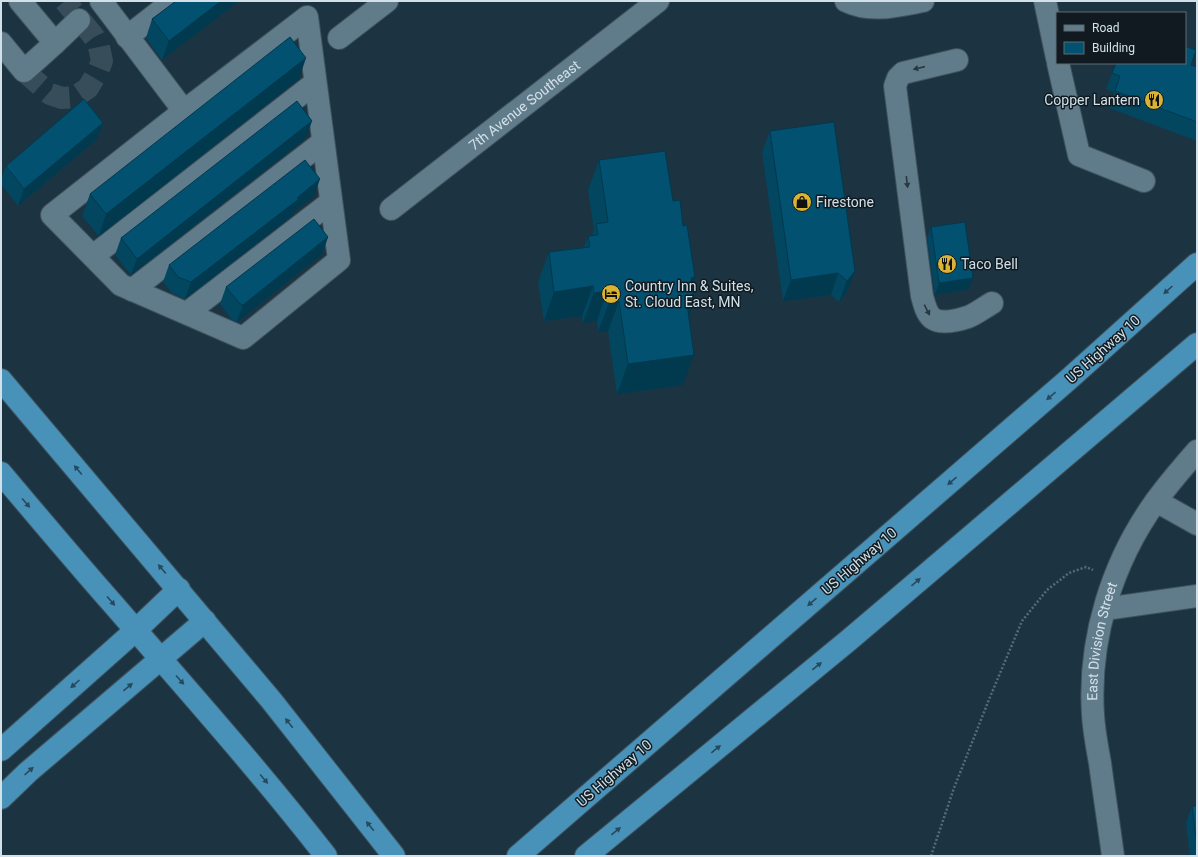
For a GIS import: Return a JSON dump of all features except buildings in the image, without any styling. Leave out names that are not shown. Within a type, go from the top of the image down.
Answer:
[{"type":"highway","name":"US Highway 10","points":[[518,856],[1069,379],[1197,264]]},
{"type":"highway","points":[[586,856],[849,640],[1197,344]]},
{"type":"highway","points":[[1,380],[179,589],[271,700],[394,856]]},
{"type":"highway","points":[[1,473],[196,698],[326,856]]},
{"type":"highway","points":[[1,750],[136,630],[179,589]]},
{"type":"highway","points":[[1,798],[28,772],[205,621]]},
{"type":"street","points":[[20,1],[55,43]]},
{"type":"street","points":[[101,1],[184,111]]},
{"type":"street","points":[[127,37],[172,1]]},
{"type":"street","points":[[339,38],[387,1]]},
{"type":"street","name":"7th Avenue Southeast","points":[[391,209],[658,1]]},
{"type":"street","points":[[849,3],[870,8],[890,8],[923,1]]},
{"type":"street","points":[[1045,1],[1056,53]]},
{"type":"street","points":[[306,9],[339,260],[243,338],[121,285],[52,215],[184,111],[306,9]]},
{"type":"street","points":[[1,43],[24,71],[79,20]]},
{"type":"street","points":[[957,60],[903,73],[898,78],[895,86],[922,296],[931,317],[944,322],[969,317],[992,303]]},
{"type":"street","points":[[1058,64],[1079,156],[1144,181]]},
{"type":"street","points":[[93,256],[315,82]]},
{"type":"street","points":[[132,290],[323,142]]},
{"type":"street","points":[[187,313],[331,202]]},
{"type":"street","name":"East Division Street","points":[[1113,856],[1093,716],[1093,664],[1105,609],[1121,561],[1156,500],[1197,451]]},
{"type":"street","points":[[1156,500],[1197,524]]},
{"type":"street","points":[[1105,609],[1197,596]]},
{"type":"path","points":[[931,856],[954,788],[1022,621],[1047,590],[1069,574],[1086,567],[1115,577]]},
{"type":"tunnel","points":[[24,71],[50,94],[62,98],[75,97],[88,88],[97,73],[102,61],[99,47],[94,37],[65,1]]},
{"type":"place","name":"Copper Lantern","points":[[1154,100]]},
{"type":"place","name":"Firestone","points":[[802,202]]},
{"type":"place","name":"Taco Bell","points":[[947,264]]},
{"type":"place","name":"Country Inn & Suites, St. Cloud East, MN","points":[[611,294]]}]
